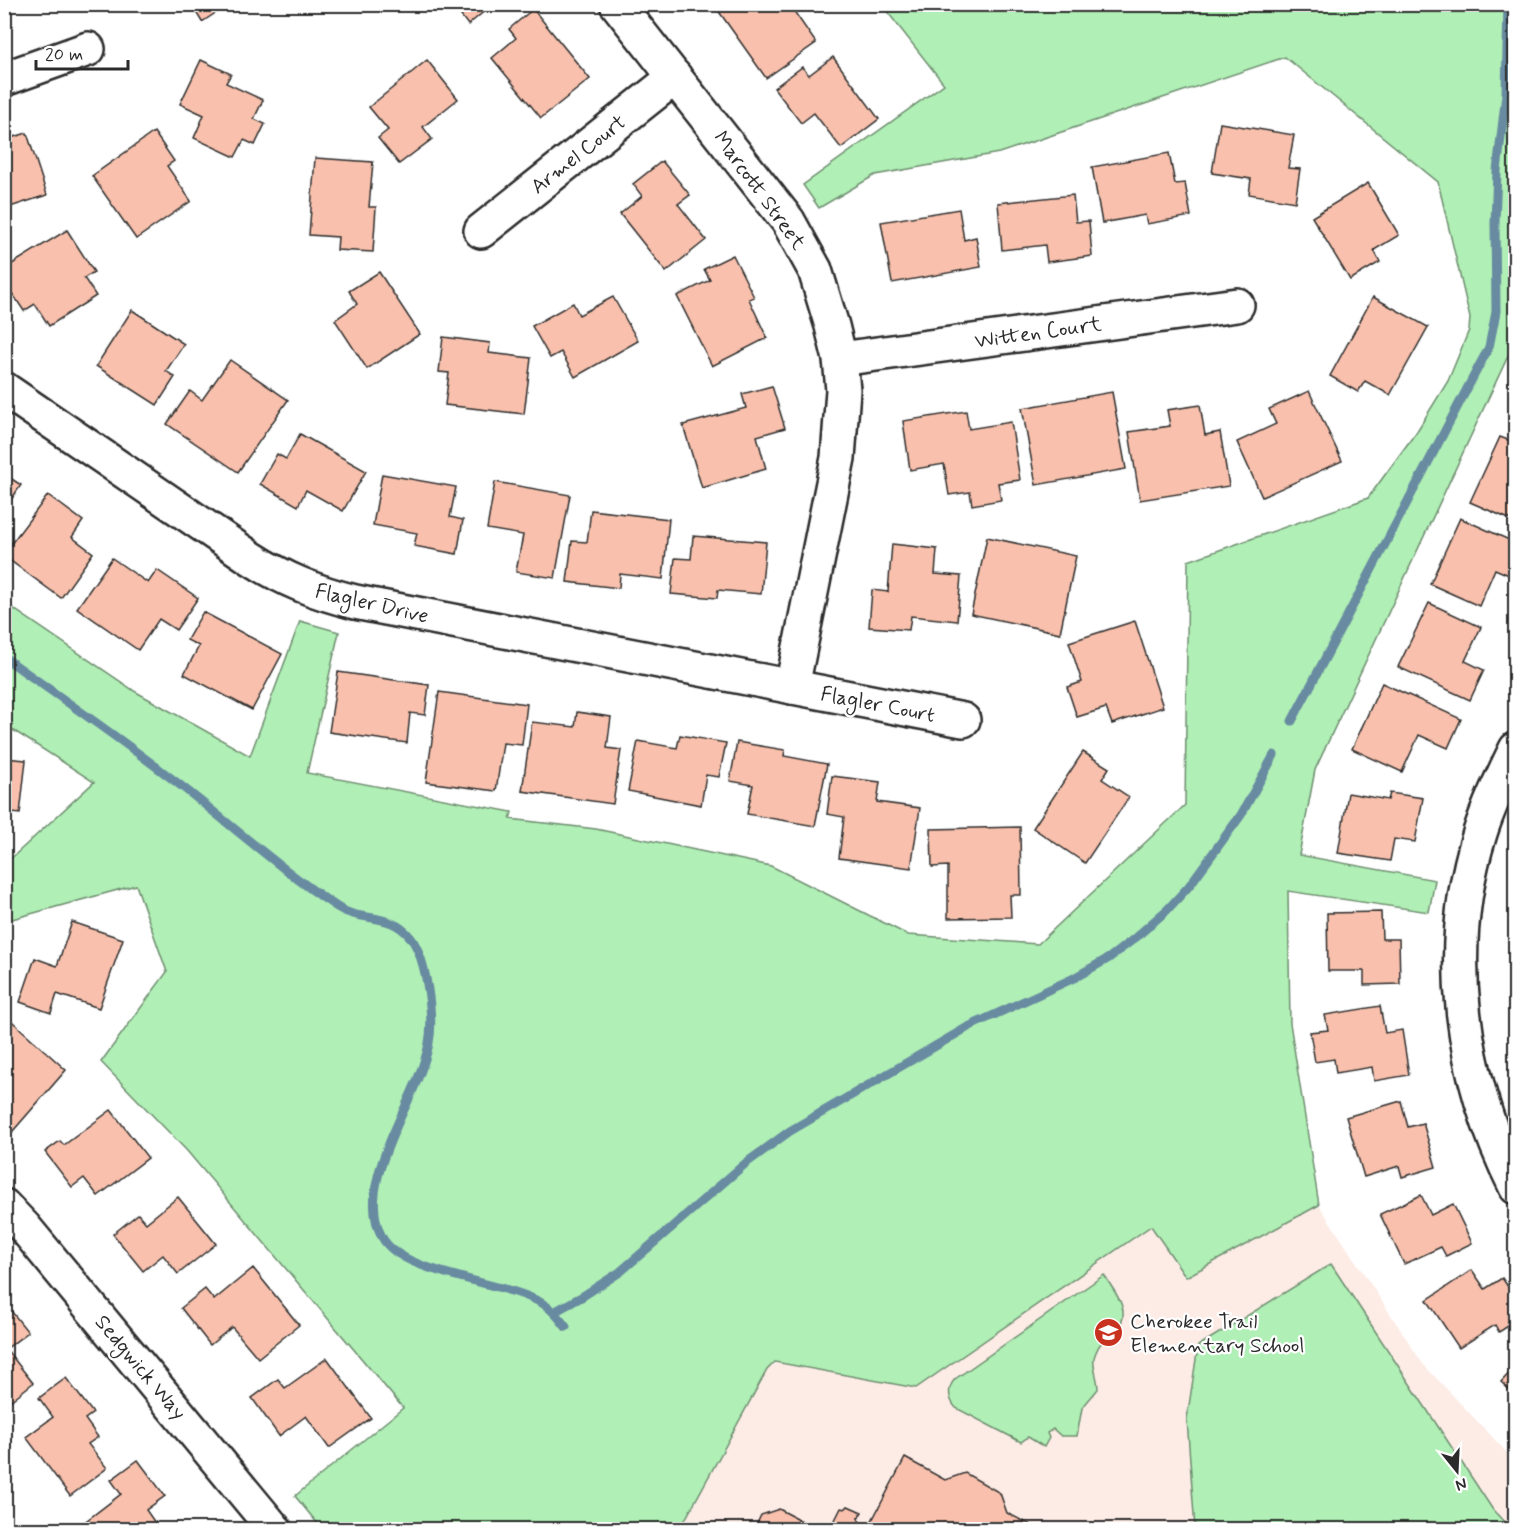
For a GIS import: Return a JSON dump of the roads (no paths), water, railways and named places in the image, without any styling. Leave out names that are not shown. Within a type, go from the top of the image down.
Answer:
[{"type":"street","name":"Marcott Street","points":[[617,4],[793,229],[815,270],[824,296],[840,359],[843,390],[838,458],[792,687]]},
{"type":"street","points":[[4,79],[88,50]]},
{"type":"street","name":"Armel Court","points":[[481,231],[675,77]]},
{"type":"street","name":"Witten Court","points":[[840,359],[1237,305]]},
{"type":"street","name":"Flagler Drive","points":[[4,389],[251,558],[278,575],[322,594],[792,687]]},
{"type":"street","name":"Flagler Court","points":[[792,687],[963,720]]},
{"type":"street","points":[[1515,749],[1486,817],[1475,853],[1465,899],[1461,963],[1465,1030],[1476,1084],[1494,1140],[1515,1187]]},
{"type":"street","name":"Sedgwick Way","points":[[4,1206],[25,1228],[275,1530]]},
{"type":"waterway","points":[[1292,721],[1489,347],[1496,312],[1497,171],[1506,94],[1508,4]]},
{"type":"waterway","points":[[4,657],[147,760],[293,876],[337,907],[356,915],[394,924],[411,938],[417,948],[428,989],[431,1019],[429,1043],[423,1065],[381,1166],[375,1191],[375,1215],[382,1237],[393,1250],[410,1261],[528,1296],[554,1312],[566,1327]]},
{"type":"waterway","points":[[554,1312],[620,1272],[746,1163],[790,1131],[968,1027],[1074,978],[1109,958],[1135,938],[1167,910],[1189,886],[1241,815],[1274,755]]},
{"type":"place","name":"Cherokee Trail Elementary School","points":[[1109,1333]]}]
